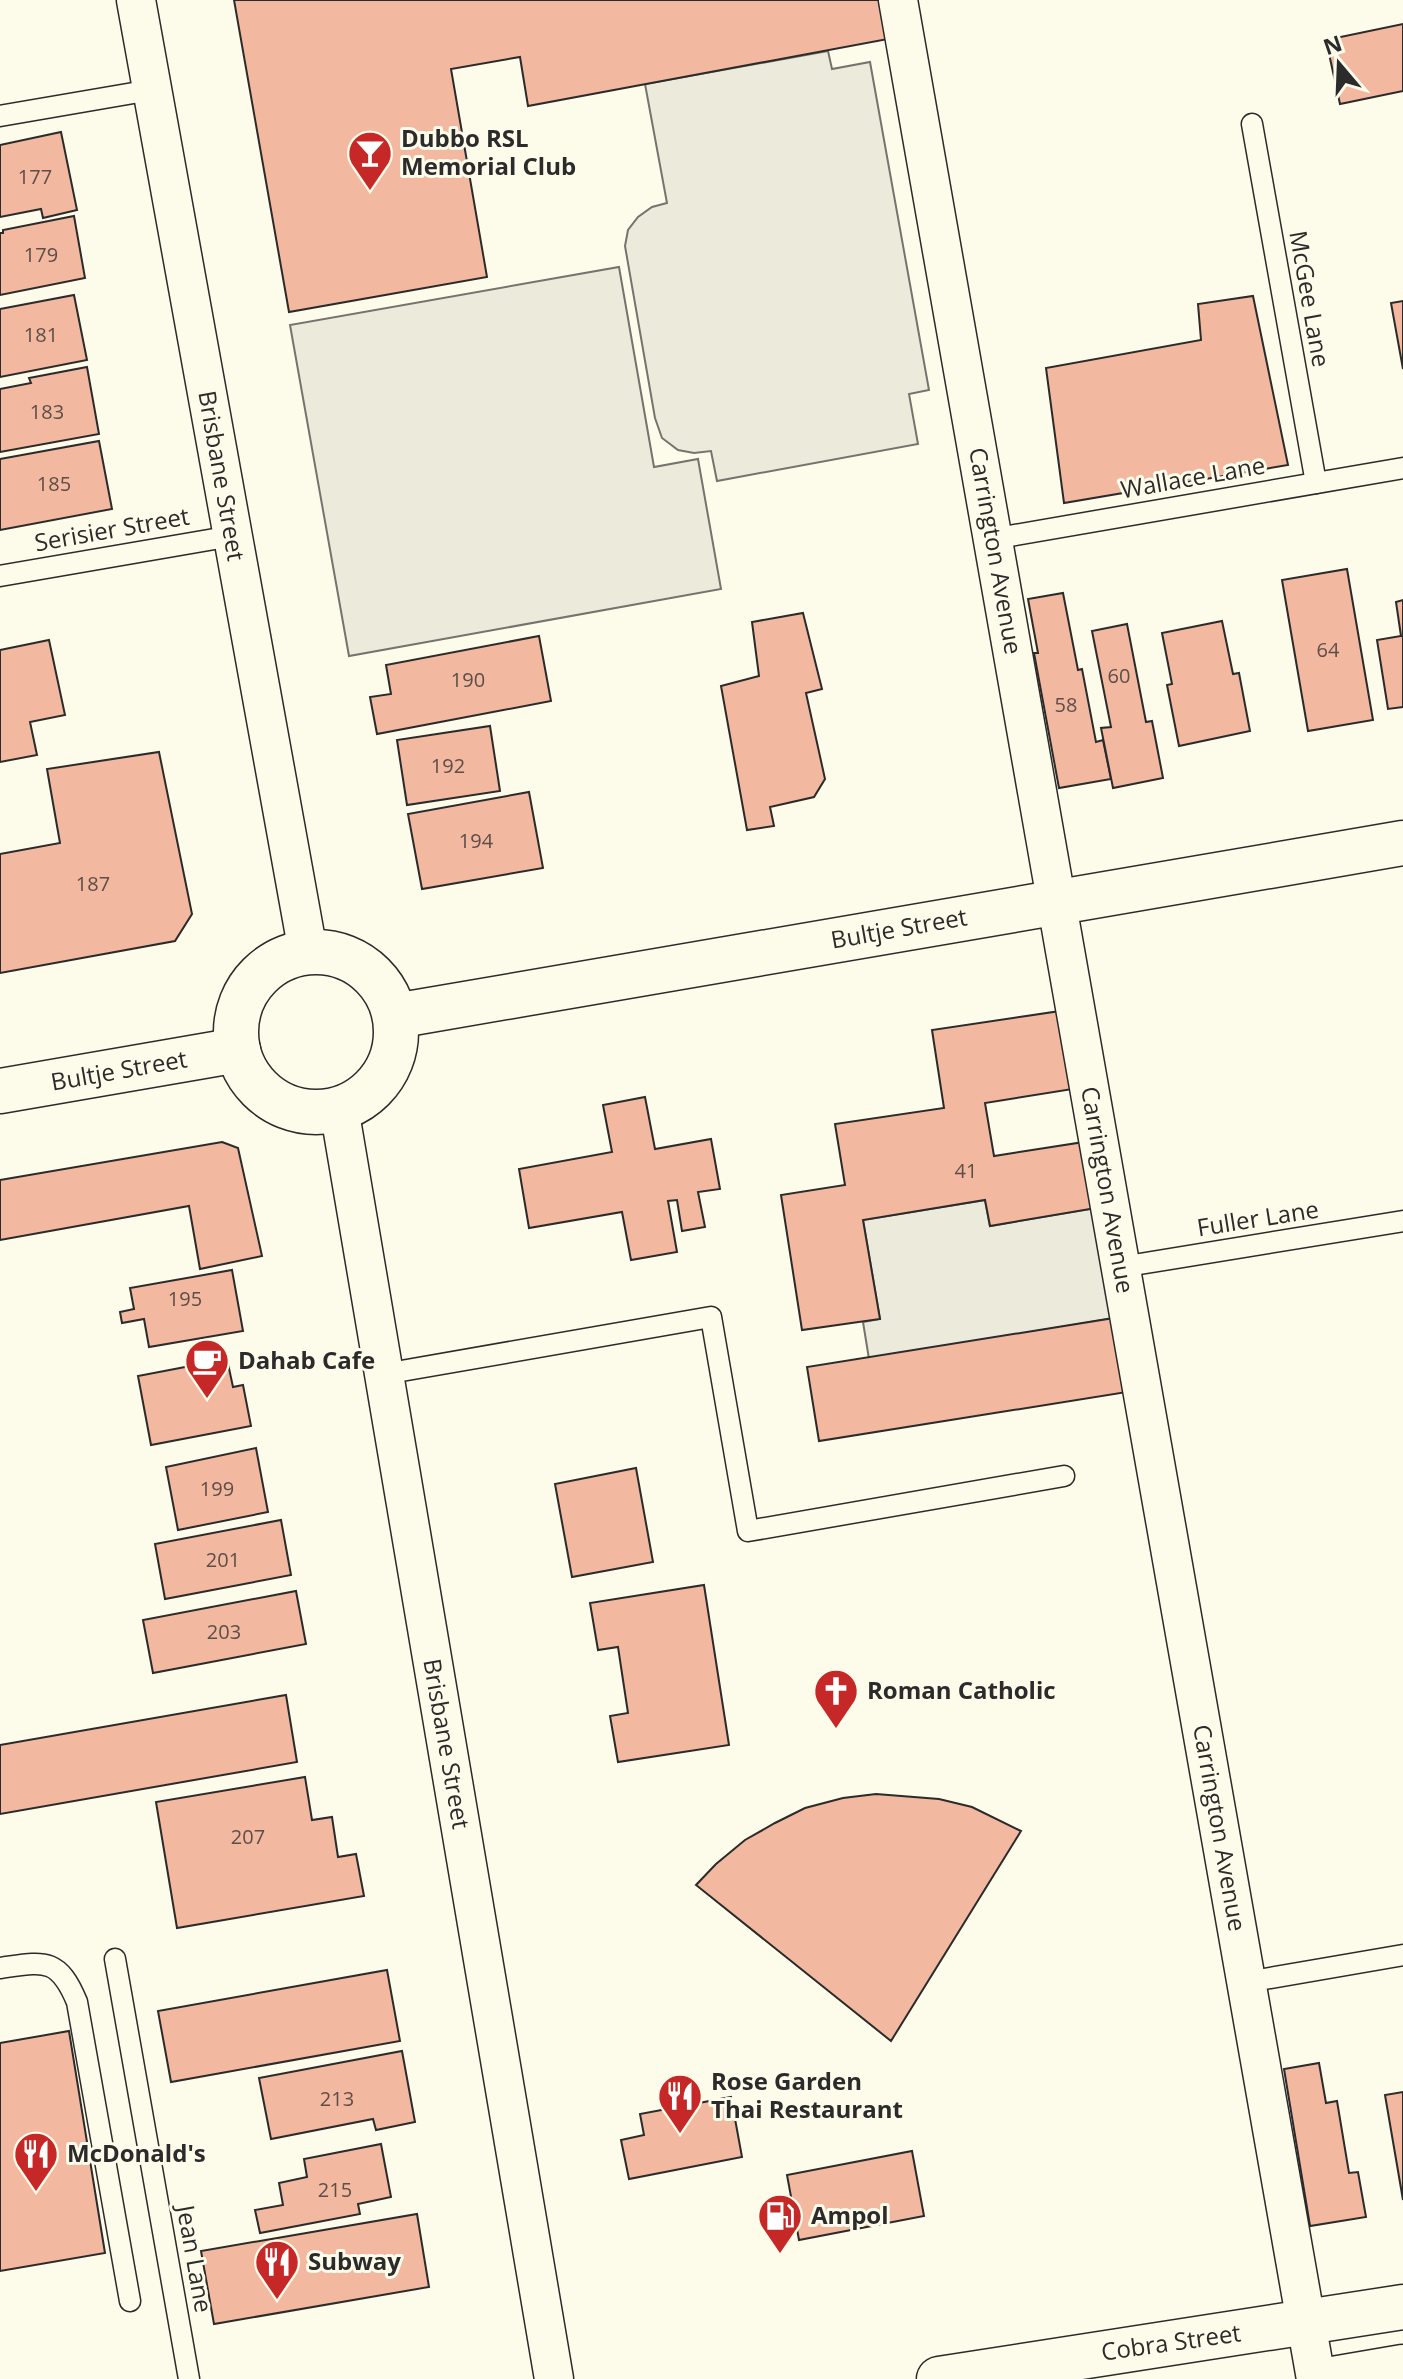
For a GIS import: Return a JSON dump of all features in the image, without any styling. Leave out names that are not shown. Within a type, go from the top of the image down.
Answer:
[{"type":"main road","name":"Bultje Street","points":[[395,1016],[1403,843]]},
{"type":"main road","points":[[308,952],[332,953],[354,960],[373,975],[387,994],[395,1016],[396,1040],[390,1063],[378,1082],[360,1099],[339,1108],[313,1112],[287,1107],[265,1094],[248,1074],[238,1050],[236,1023],[244,997],[260,975],[282,959],[308,952]]},
{"type":"main road","name":"Bultje Street","points":[[0,1091],[238,1050]]},
{"type":"main road","name":"Cobra Street","points":[[939,2379],[1403,2307]]},
{"type":"main road","points":[[1333,2379],[1403,2367]]},
{"type":"street","name":"Brisbane Street","points":[[136,0],[308,952]]},
{"type":"street","name":"Carrington Avenue","points":[[898,0],[1316,2379]]},
{"type":"street","name":"Brisbane Street","points":[[339,1108],[554,2379]]},
{"type":"lane","points":[[0,116],[151,90]]},
{"type":"lane","name":"McGee Lane","points":[[1252,124],[1316,483]]},
{"type":"lane","name":"Wallace Lane","points":[[992,539],[1403,468]]},
{"type":"lane","name":"Serisier Street","points":[[0,576],[232,536]]},
{"type":"lane","name":"Fuller Lane","points":[[1121,1267],[1403,1221]]},
{"type":"lane","points":[[384,1374],[711,1317],[748,1531],[1064,1476]]},
{"type":"lane","points":[[1247,1982],[1403,1955]]},
{"type":"lane","name":"Jean Lane","points":[[115,1959],[189,2379]]},
{"type":"lane","points":[[0,1968],[41,1963],[56,1967],[69,1982],[77,2002],[130,2301]]},
{"type":"shaded area","points":[[828,51],[832,69],[870,62],[929,390],[909,394],[918,444],[717,481],[711,451],[694,453],[678,450],[662,438],[655,418],[625,246],[628,230],[638,217],[652,207],[667,203],[645,84]]},
{"type":"shaded area","points":[[619,267],[654,467],[698,459],[721,589],[349,656],[290,325]]},
{"type":"shaded area","points":[[985,1200],[990,1226],[1096,1208],[1114,1318],[869,1359],[863,1322],[880,1319],[863,1220]]},
{"type":"building","name":"Dubbo RSL Memorial Club","points":[[234,0],[881,0],[888,39],[528,106],[520,57],[451,69],[487,277],[289,312]]},
{"type":"building","points":[[1403,24],[1403,91],[1340,104],[1326,40]]},
{"type":"building","points":[[61,132],[77,210],[43,218],[41,209],[0,217],[0,145]]},
{"type":"building","points":[[74,216],[85,278],[0,295],[0,233]]},
{"type":"building","points":[[74,295],[87,360],[0,377],[0,309]]},
{"type":"building","points":[[1253,296],[1288,465],[1064,503],[1046,368],[1201,340],[1198,304]]},
{"type":"building","points":[[1403,301],[1403,369],[1391,303]]},
{"type":"building","points":[[87,367],[99,434],[0,452],[0,389],[31,383],[29,378]]},
{"type":"building","points":[[99,441],[112,509],[0,530],[0,459]]},
{"type":"building","points":[[1347,569],[1373,720],[1308,731],[1282,580]]},
{"type":"building","points":[[1063,593],[1096,742],[1103,740],[1111,779],[1059,788],[1034,653],[1038,653],[1028,599]]},
{"type":"building","points":[[1403,600],[1403,707],[1388,709],[1377,640],[1401,636],[1396,602]]},
{"type":"building","points":[[803,613],[822,689],[806,693],[825,779],[814,797],[770,807],[774,826],[747,830],[721,686],[759,676],[752,622]]},
{"type":"building","points":[[1222,621],[1233,674],[1239,673],[1250,731],[1179,746],[1167,685],[1172,684],[1162,633]]},
{"type":"building","points":[[1127,624],[1146,722],[1152,721],[1163,778],[1113,788],[1101,728],[1111,727],[1092,631]]},
{"type":"building","points":[[539,636],[551,701],[377,734],[370,697],[391,694],[386,665]]},
{"type":"building","points":[[49,640],[65,715],[30,722],[37,755],[0,762],[0,650]]},
{"type":"building","points":[[490,726],[500,791],[407,805],[397,740]]},
{"type":"building","points":[[159,752],[192,914],[175,941],[0,973],[0,854],[60,843],[47,769]]},
{"type":"building","points":[[529,792],[543,868],[422,889],[408,814]]},
{"type":"building","points":[[1067,1010],[1079,1088],[985,1103],[994,1156],[1084,1142],[1096,1208],[990,1226],[985,1200],[863,1220],[880,1319],[802,1330],[781,1195],[845,1185],[835,1124],[944,1108],[932,1030]]},
{"type":"building","points":[[645,1097],[655,1149],[711,1139],[720,1189],[698,1192],[705,1227],[682,1231],[677,1200],[668,1201],[677,1252],[631,1260],[622,1212],[529,1228],[519,1169],[612,1152],[603,1105]]},
{"type":"building","points":[[222,1142],[238,1148],[262,1256],[200,1269],[189,1206],[0,1240],[0,1180]]},
{"type":"building","points":[[232,1270],[243,1331],[149,1347],[144,1319],[122,1323],[120,1312],[134,1309],[130,1288]]},
{"type":"building","points":[[1114,1318],[1127,1392],[819,1441],[807,1367]]},
{"type":"building","points":[[227,1359],[233,1387],[243,1385],[251,1426],[151,1445],[138,1376]]},
{"type":"building","points":[[256,1448],[268,1512],[178,1530],[166,1467]]},
{"type":"building","points":[[636,1468],[653,1562],[572,1577],[555,1484]]},
{"type":"building","points":[[281,1520],[291,1575],[165,1599],[155,1544]]},
{"type":"building","points":[[704,1585],[729,1745],[618,1762],[610,1716],[628,1713],[618,1647],[598,1650],[590,1603]]},
{"type":"building","points":[[296,1591],[306,1644],[153,1673],[143,1620]]},
{"type":"building","points":[[286,1695],[297,1762],[0,1814],[0,1745]]},
{"type":"building","points":[[305,1777],[312,1820],[332,1817],[338,1857],[356,1854],[364,1896],[177,1928],[156,1802]]},
{"type":"building","points":[[876,1794],[939,1799],[972,1807],[1021,1831],[891,2041],[696,1885],[745,1840],[775,1823],[805,1808],[843,1798]]},
{"type":"building","points":[[387,1970],[400,2041],[171,2082],[158,2011]]},
{"type":"building","points":[[69,2031],[105,2253],[0,2271],[0,2043]]},
{"type":"building","points":[[402,2051],[415,2122],[376,2130],[373,2119],[271,2139],[259,2078]]},
{"type":"building","points":[[1319,2063],[1326,2103],[1337,2101],[1349,2173],[1358,2172],[1366,2217],[1310,2226],[1284,2069]]},
{"type":"building","points":[[1403,2092],[1403,2200],[1385,2095]]},
{"type":"building","points":[[731,2097],[742,2157],[629,2179],[621,2140],[644,2135],[640,2114]]},
{"type":"building","points":[[381,2144],[391,2197],[358,2204],[360,2214],[260,2233],[255,2210],[283,2205],[279,2183],[307,2177],[304,2159]]},
{"type":"building","points":[[912,2151],[924,2216],[799,2240],[787,2175]]},
{"type":"building","points":[[417,2214],[429,2287],[214,2324],[201,2251]]},
{"type":"place","name":"Dubbo RSL Memorial Club","points":[[370,192]]},
{"type":"place","name":"Dahab Cafe","points":[[207,1400]]},
{"type":"place","name":"Roman Catholic","points":[[836,1730]]},
{"type":"place","name":"Rose Garden Thai Restaurant","points":[[680,2135]]},
{"type":"place","name":"McDonald's","points":[[36,2193]]},
{"type":"place","name":"Ampol","points":[[780,2255]]},
{"type":"place","name":"Subway","points":[[277,2301]]}]
